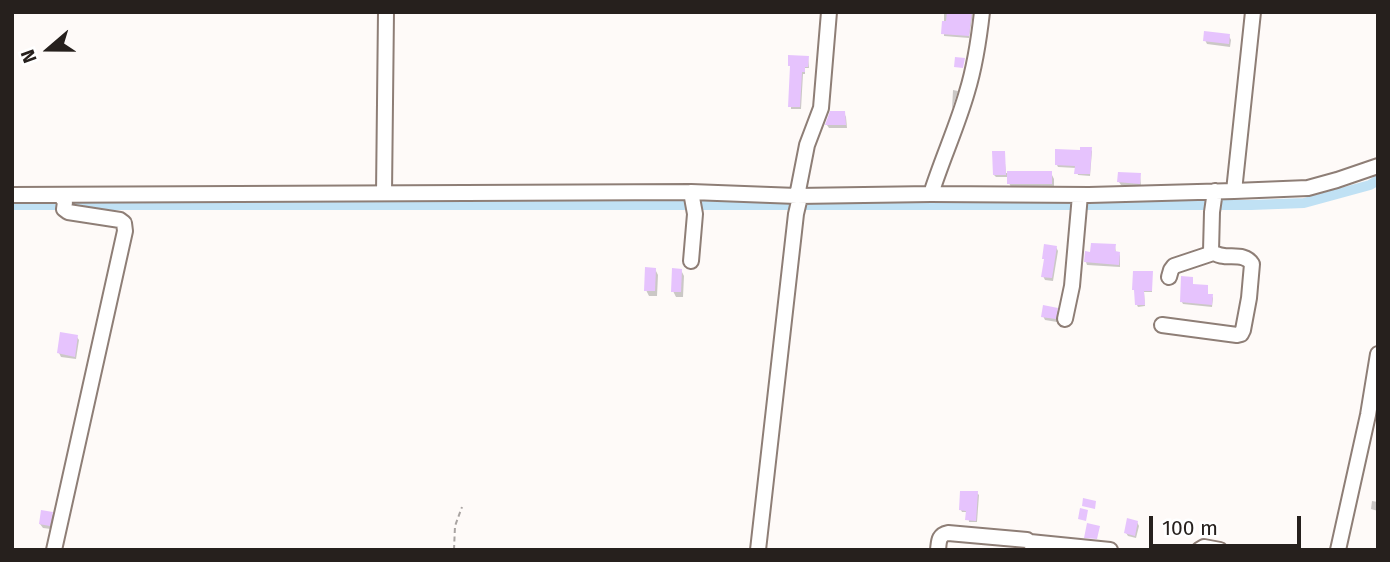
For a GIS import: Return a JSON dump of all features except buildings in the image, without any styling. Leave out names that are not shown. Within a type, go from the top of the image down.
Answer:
[{"type":"street","points":[[384,193],[386,12]]},
{"type":"street","points":[[758,550],[796,214],[811,132],[821,108],[829,12]]},
{"type":"street","points":[[931,194],[967,91],[982,12]]},
{"type":"street","points":[[1234,191],[1253,12]]},
{"type":"street","points":[[15,193],[63,202],[384,193],[693,200],[931,194],[1080,202],[1308,188],[1378,166]]},
{"type":"street","points":[[1213,253],[1210,245],[1215,193]]},
{"type":"street","points":[[691,261],[693,200]]},
{"type":"street","points":[[54,550],[125,232],[124,223],[120,219],[73,214],[63,202]]},
{"type":"street","points":[[1065,320],[1072,286],[1080,202]]},
{"type":"street","points":[[1162,325],[1237,335],[1242,332],[1249,298],[1251,261],[1213,253],[1174,266],[1169,277]]},
{"type":"street","points":[[1338,550],[1368,415],[1378,354]]},
{"type":"street","points":[[938,550],[940,537],[948,533],[1031,546],[1110,550]]},
{"type":"street","points":[[1199,550],[1204,547],[1220,550]]},
{"type":"path","points":[[454,550],[455,526],[462,507]]},
{"type":"waterway","points":[[12,205],[1251,205],[1304,203],[1370,185],[1378,180]]}]
